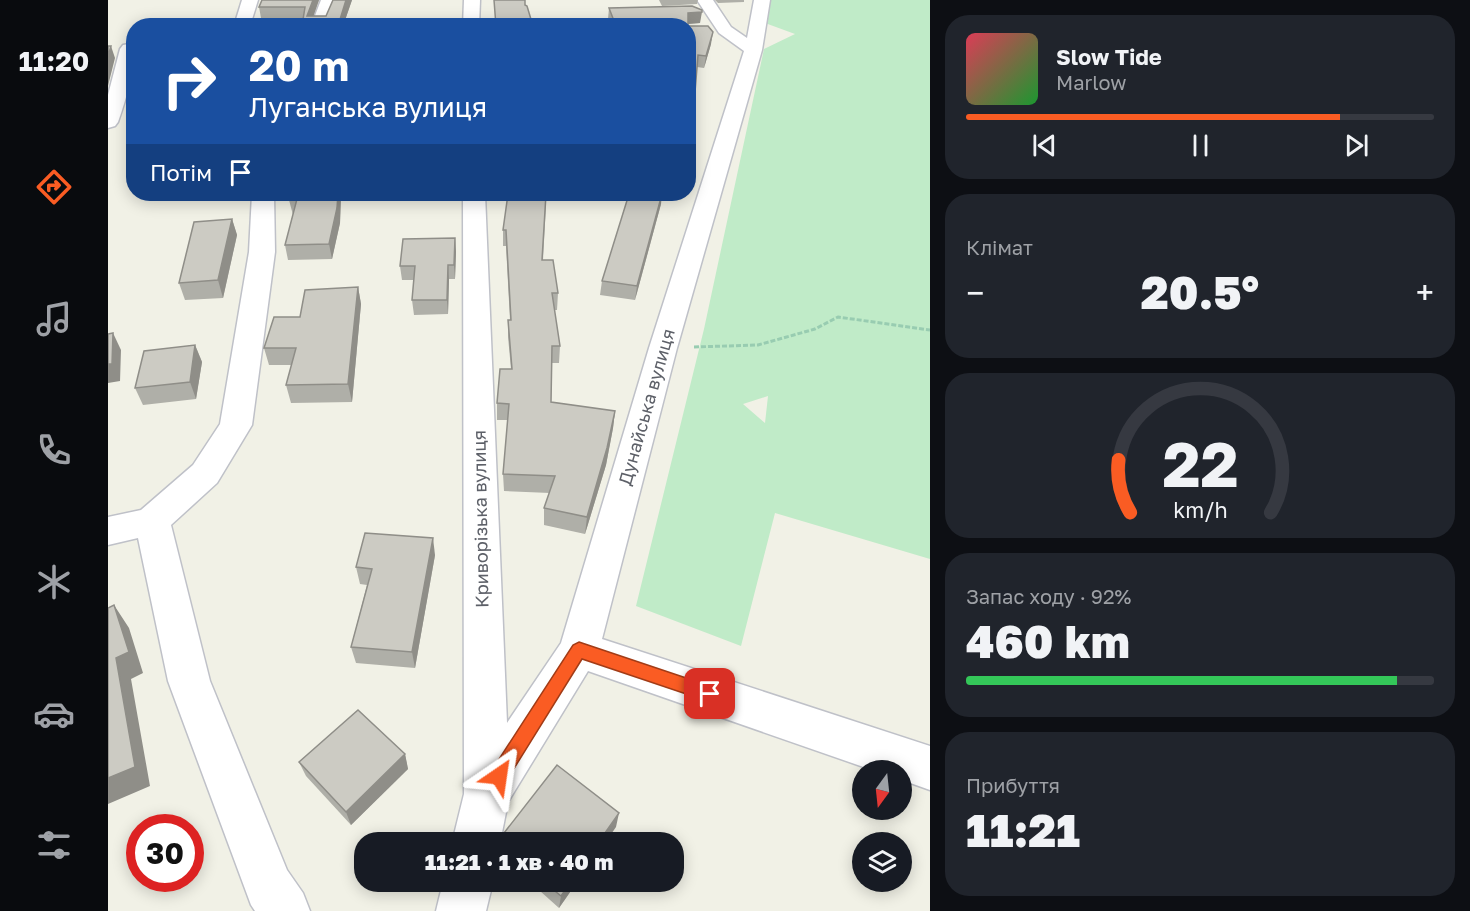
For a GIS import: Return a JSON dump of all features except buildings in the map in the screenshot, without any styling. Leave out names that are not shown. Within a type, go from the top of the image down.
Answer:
[{"type":"street","points":[[244,18],[250,0]]},
{"type":"street","points":[[322,18],[329,0]]},
{"type":"street","points":[[471,18],[472,0]]},
{"type":"street","points":[[705,0],[725,30],[753,50]]},
{"type":"street","name":"Дунайська вулиця","points":[[487,794],[579,650],[663,348],[753,50],[762,0]]},
{"type":"street","points":[[707,31],[725,30]]},
{"type":"street","points":[[108,52],[126,50]]},
{"type":"street","points":[[108,122],[126,67]]},
{"type":"street","points":[[108,531],[152,521],[205,474],[236,425],[262,252],[264,201]]},
{"type":"street","name":"Криворізька вулиця","points":[[474,201],[487,794],[478,832]]},
{"type":"street","points":[[152,521],[189,681],[269,887],[285,911]]},
{"type":"street","points":[[579,650],[930,768]]},
{"type":"street","points":[[461,911],[466,892]]},
{"type":"path","points":[[663,348],[758,345],[816,329],[838,317],[930,330]]},
{"type":"green space","points":[[771,0],[930,0],[930,559],[775,513],[741,646],[636,606],[704,329],[764,49],[795,34],[765,23]],"holes":[[[768,396],[765,423],[743,404]]]},
{"type":"route","points":[[499,776],[579,650],[710,694]]}]
